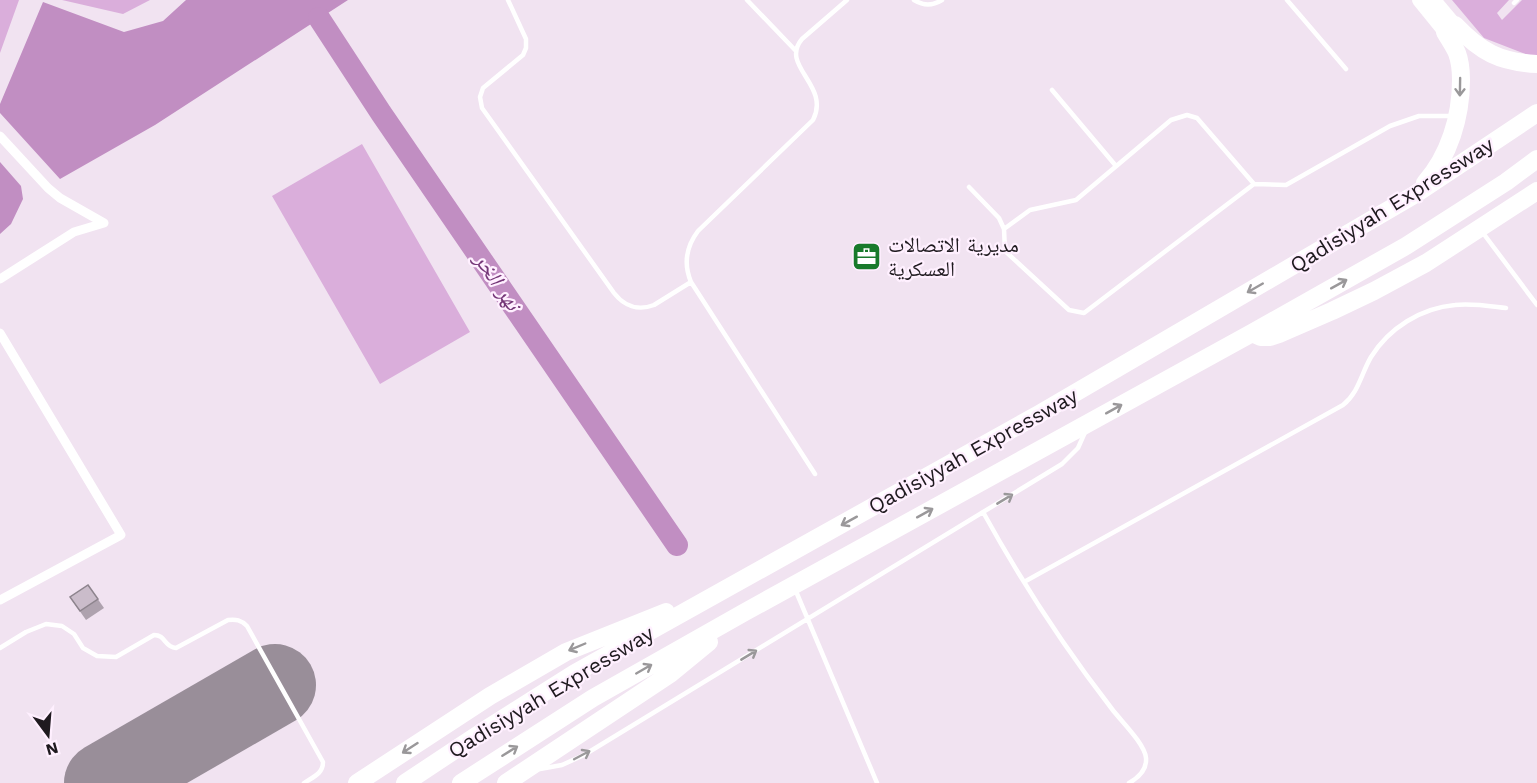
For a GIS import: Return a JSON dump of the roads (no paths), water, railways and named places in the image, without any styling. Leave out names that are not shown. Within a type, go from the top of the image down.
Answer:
[{"type":"highway","points":[[1450,29],[1493,55],[1510,61],[1537,64]]},
{"type":"highway","points":[[1414,195],[1442,159],[1457,116],[1461,94],[1460,64],[1450,29]]},
{"type":"highway","name":"Qadisiyyah Expressway","points":[[405,783],[575,673],[1039,414],[1414,195],[1537,113]]},
{"type":"highway","name":"Qadisiyyah Expressway","points":[[461,783],[593,698],[1406,246],[1506,182],[1537,159]]},
{"type":"highway","points":[[1252,333],[1261,337],[1270,337],[1332,311],[1426,263],[1537,191]]},
{"type":"highway","points":[[357,783],[490,696],[566,652],[729,587]]},
{"type":"highway","points":[[506,783],[670,674],[745,612]]},
{"type":"main road","points":[[1419,0],[1450,29]]},
{"type":"main road","points":[[1434,0],[1450,29]]},
{"type":"street","points":[[0,136],[60,198],[105,223],[74,232],[0,279]]},
{"type":"street","points":[[0,333],[121,535],[0,600]]},
{"type":"lane","points":[[508,0],[526,39],[526,48],[523,55],[483,88],[480,97],[482,108],[623,303],[636,308],[648,308],[691,282]]},
{"type":"lane","points":[[747,0],[796,51]]},
{"type":"lane","points":[[815,474],[691,282],[686,261],[687,250],[698,231],[813,120],[818,109],[817,97],[796,60],[796,51],[802,39],[847,0]]},
{"type":"lane","points":[[914,0],[921,4],[931,5],[942,0]]},
{"type":"lane","points":[[1287,0],[1346,69]]},
{"type":"lane","points":[[1052,90],[1116,166]]},
{"type":"lane","points":[[1004,229],[1030,210],[1076,200],[1171,120],[1187,115],[1197,118],[1254,184]]},
{"type":"lane","points":[[969,188],[999,218],[1004,229],[1005,252],[1069,310],[1084,313],[1254,184],[1286,185],[1390,126],[1419,116],[1457,116]]},
{"type":"lane","points":[[1480,229],[1537,305]]},
{"type":"lane","points":[[1024,582],[1343,405],[1356,390],[1376,350],[1398,327],[1411,319],[1432,309],[1456,304],[1506,308]]},
{"type":"lane","points":[[526,770],[562,765],[584,755],[1068,460],[1083,441],[1088,423]]},
{"type":"lane","points":[[983,512],[1052,628],[1141,745],[1146,759],[1143,772],[1129,783]]},
{"type":"lane","points":[[793,586],[877,783]]},
{"type":"lane","points":[[0,648],[26,632],[46,624],[62,626],[74,634],[83,648],[97,656],[116,657],[154,635],[161,637],[168,646],[176,648],[228,620],[242,621],[248,626],[323,762],[320,773],[303,783]]},
{"type":"waterway","name":"نهر الخر","points":[[319,18],[381,113],[677,545]]},
{"type":"place","name":"مديرية الاتصالات العسكرية","points":[[867,257]]}]
